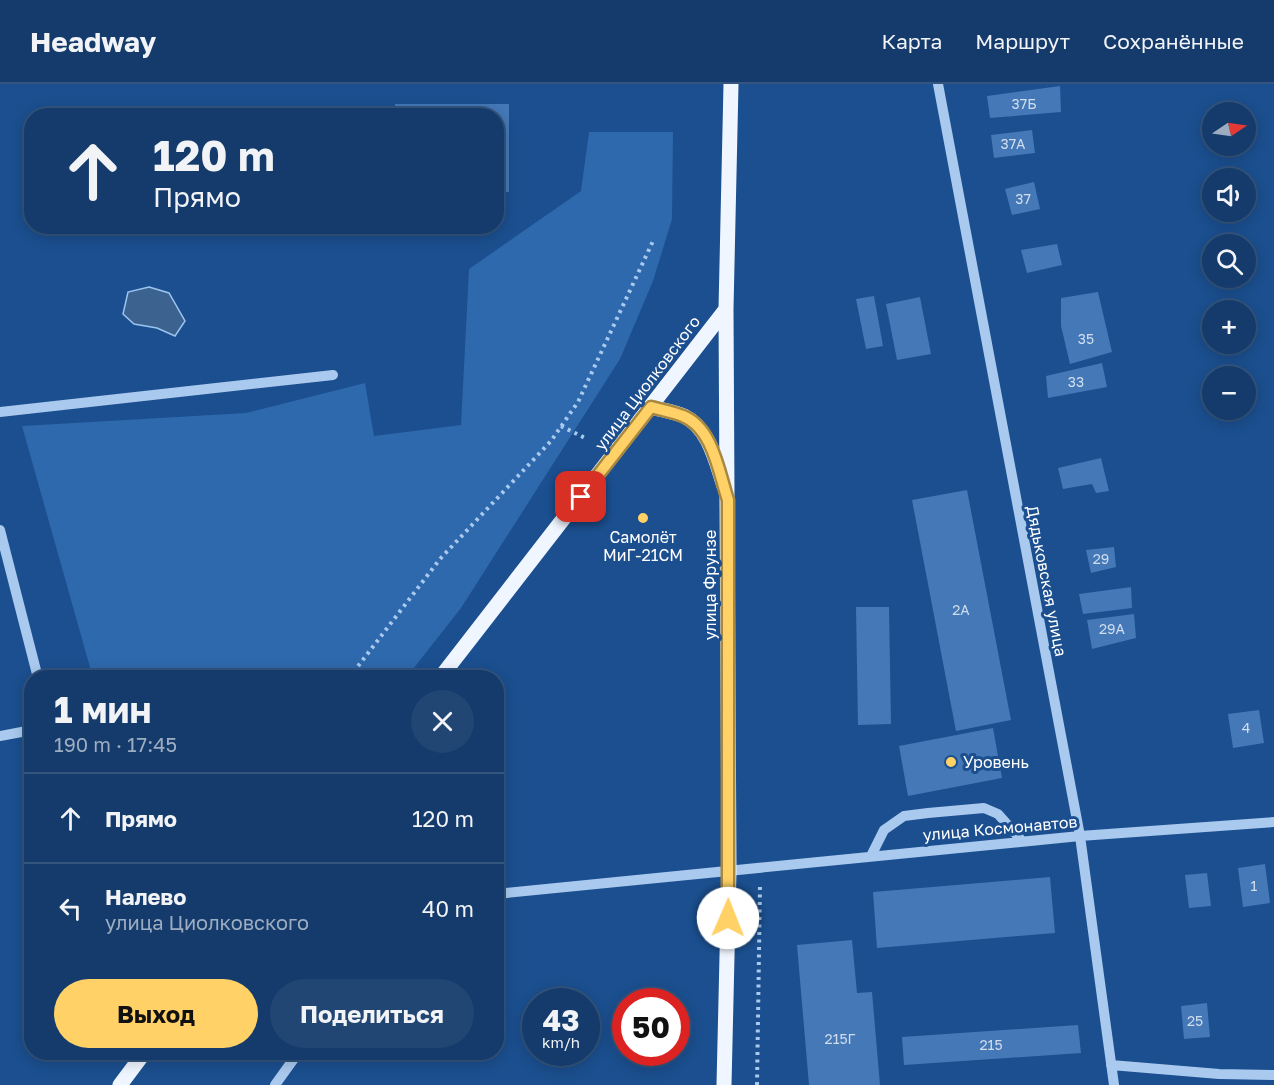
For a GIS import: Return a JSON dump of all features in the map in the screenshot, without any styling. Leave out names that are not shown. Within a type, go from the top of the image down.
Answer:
[{"type":"main road","name":"улица Фрунзе","points":[[724,1085],[729,870],[726,309],[732,84]]},
{"type":"main road","name":"улица Циолковского","points":[[447,670],[726,309]]},
{"type":"main road","points":[[651,407],[684,416],[699,427],[712,451],[728,500]]},
{"type":"main road","points":[[120,1085],[139,1060]]},
{"type":"street","name":"Дядьковская улица","points":[[938,84],[1080,836],[1114,1085]]},
{"type":"street","points":[[0,412],[333,375]]},
{"type":"street","points":[[0,530],[36,670]]},
{"type":"street","points":[[0,736],[24,732]]},
{"type":"street","points":[[871,856],[884,830],[904,816],[928,813],[984,808],[998,813],[1022,841]]},
{"type":"street","name":"улица Космонавтов","points":[[504,894],[1022,841],[1274,822]]},
{"type":"street","points":[[275,1085],[293,1060]]},
{"type":"street","points":[[1111,1065],[1219,1074],[1274,1075]]},
{"type":"path","points":[[355,670],[440,559],[551,441],[579,402],[652,241]]},
{"type":"path","points":[[561,426],[585,438]]},
{"type":"path","points":[[757,1085],[760,867]]},
{"type":"shaded area","points":[[589,132],[673,132],[672,219],[653,281],[620,359],[461,608],[412,670],[91,670],[22,426],[246,413],[365,383],[374,436],[461,425],[469,269],[581,191]]},
{"type":"shaded area","points":[[149,287],[169,293],[185,321],[175,336],[157,328],[134,324],[123,314],[128,292]]},
{"type":"building","points":[[1060,86],[1061,112],[990,118],[987,96]]},
{"type":"building","points":[[395,104],[509,104],[509,192],[504,192],[504,108],[395,108]]},
{"type":"building","points":[[1032,130],[1035,153],[994,158],[991,135]]},
{"type":"building","points":[[1034,182],[1040,209],[1012,215],[1005,189]]},
{"type":"building","points":[[1057,244],[1062,265],[1027,273],[1021,250]]},
{"type":"building","points":[[1098,292],[1112,352],[1070,364],[1061,326],[1061,298]]},
{"type":"building","points":[[874,296],[883,346],[866,349],[856,299]]},
{"type":"building","points":[[920,297],[931,354],[897,360],[886,304]]},
{"type":"building","points":[[1102,363],[1107,387],[1048,398],[1046,376]]},
{"type":"building","points":[[1101,458],[1109,491],[1096,493],[1092,484],[1063,489],[1058,468]]},
{"type":"building","points":[[967,490],[1011,720],[956,731],[912,500]]},
{"type":"building","points":[[1114,547],[1116,567],[1091,573],[1086,550]]},
{"type":"building","points":[[1131,587],[1132,608],[1083,614],[1079,594]]},
{"type":"building","points":[[856,607],[889,607],[891,724],[858,725]]},
{"type":"building","points":[[1134,614],[1136,638],[1092,649],[1087,620]]},
{"type":"building","points":[[1259,710],[1264,743],[1233,748],[1228,714]]},
{"type":"building","name":"Уровень","points":[[993,728],[1002,778],[908,796],[899,746]]},
{"type":"building","points":[[1265,864],[1270,903],[1243,907],[1238,868]]},
{"type":"building","points":[[1207,873],[1211,906],[1189,908],[1185,875]]},
{"type":"building","points":[[1050,877],[1055,933],[877,948],[873,892]]},
{"type":"building","points":[[852,940],[857,993],[872,992],[880,1085],[809,1085],[797,945]]},
{"type":"building","points":[[1207,1003],[1210,1037],[1184,1039],[1181,1006]]},
{"type":"building","points":[[1078,1025],[1081,1053],[904,1065],[902,1037]]},
{"type":"place","name":"Самолёт МиГ-21СМ","points":[[643,518]]},
{"type":"place","name":"Уровень","points":[[951,762]]},
{"type":"route","points":[[581,497],[651,407],[684,416],[699,427],[712,451],[728,500],[728,918]]}]
